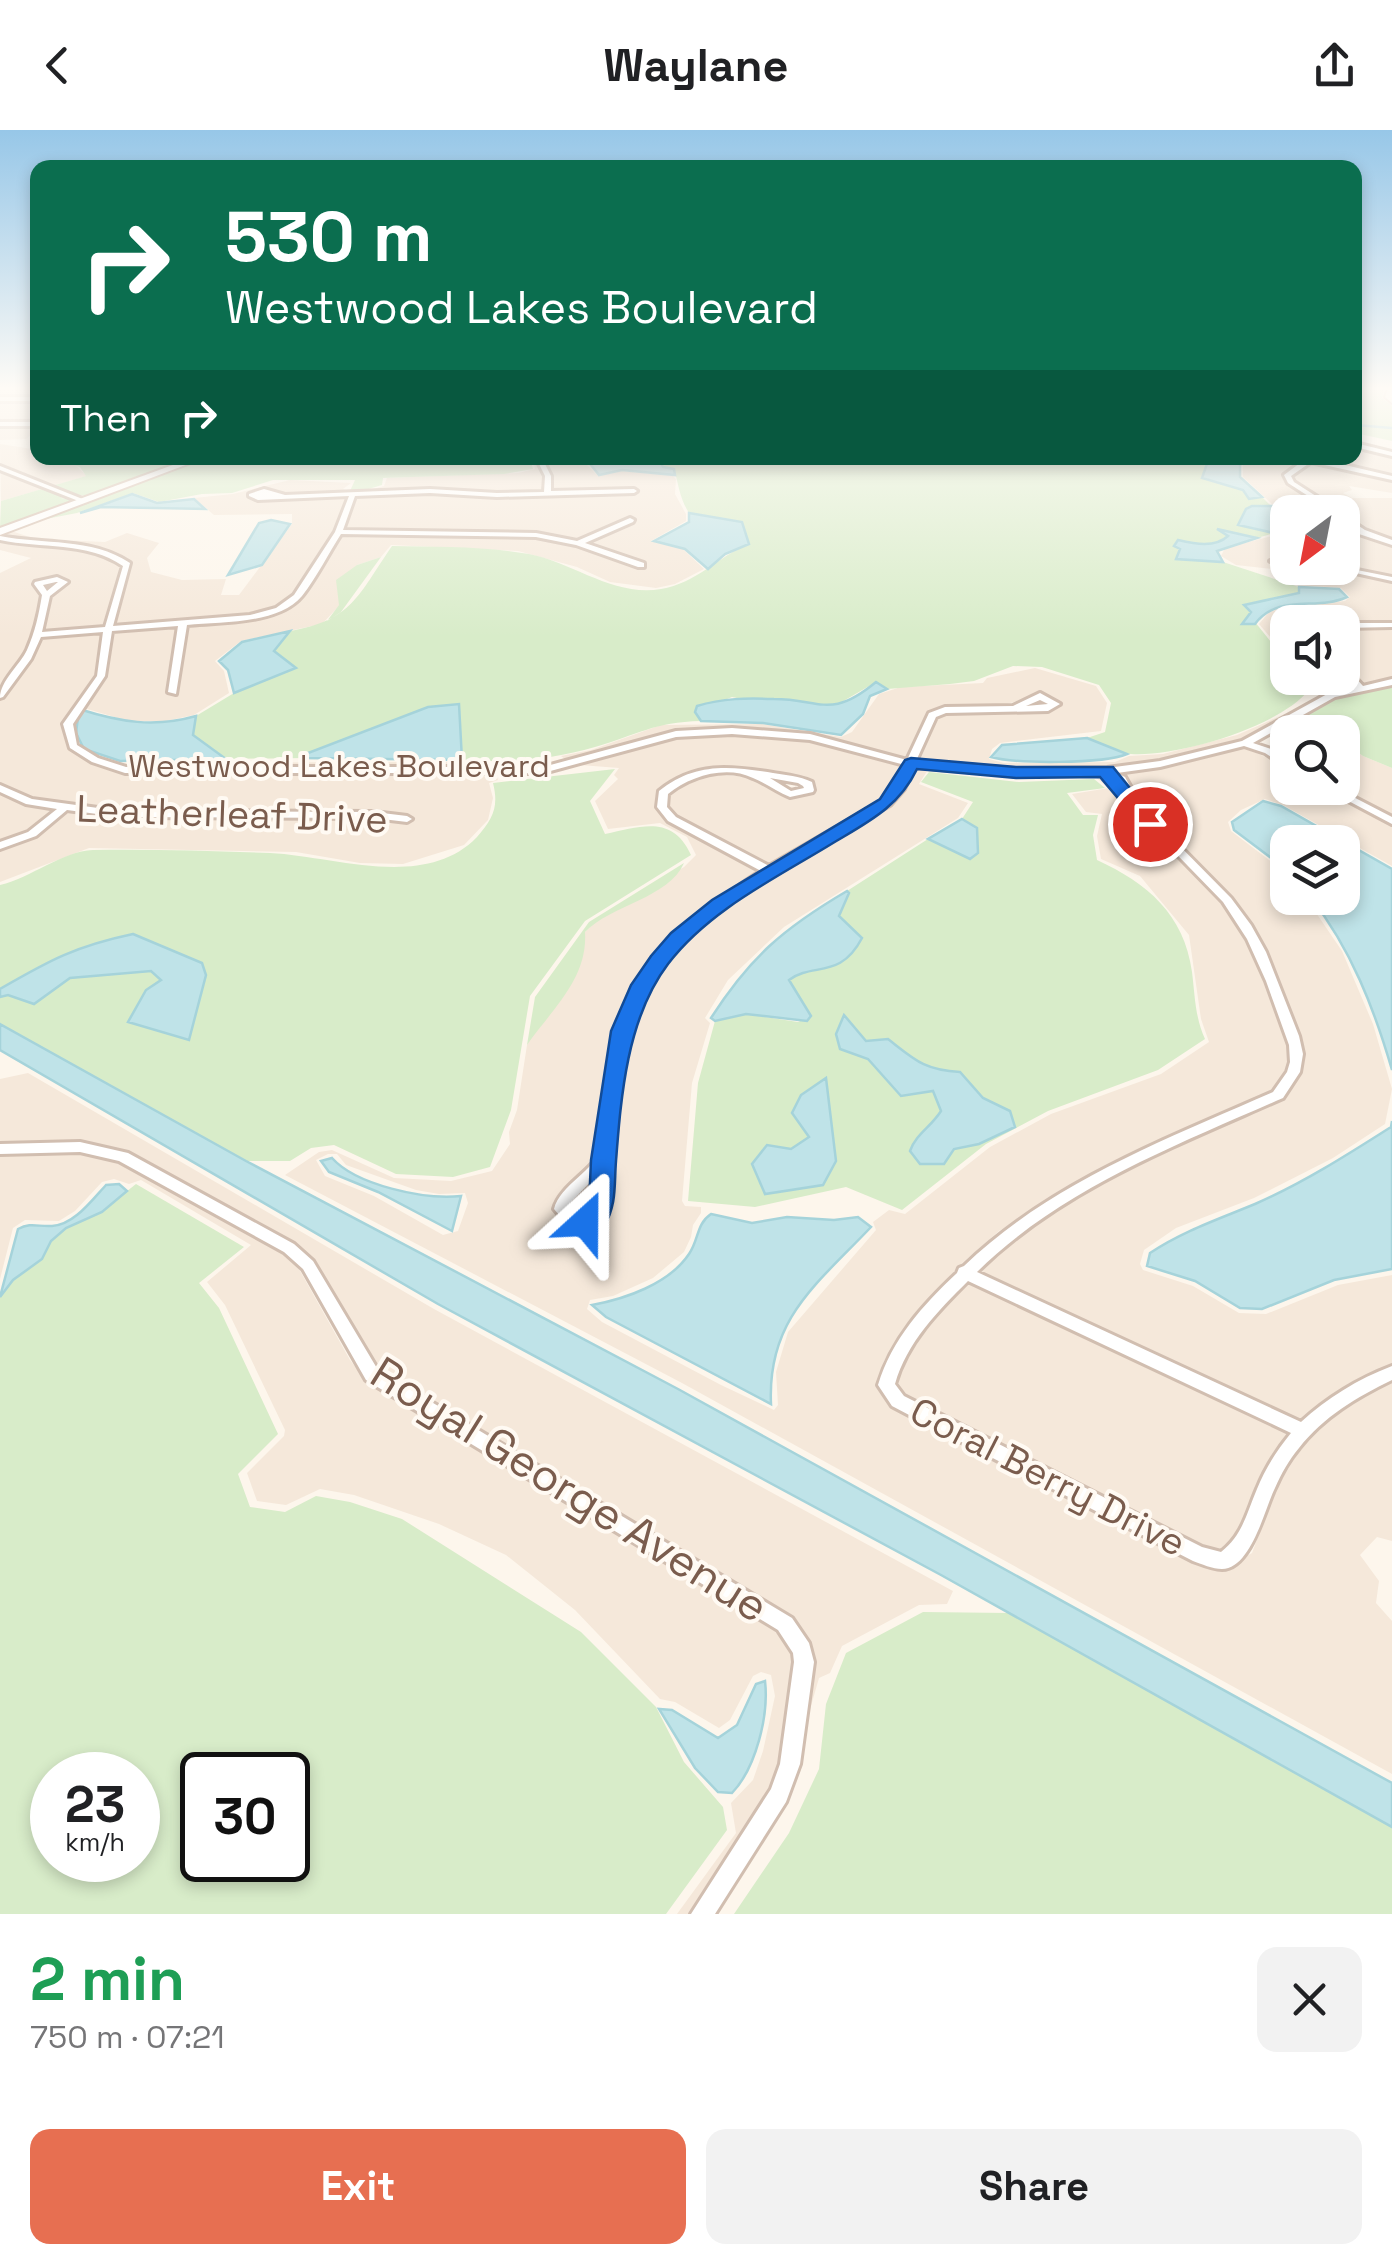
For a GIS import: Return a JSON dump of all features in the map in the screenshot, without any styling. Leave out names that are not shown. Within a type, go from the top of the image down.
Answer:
[{"type":"street","points":[[5,470],[86,500]]},
{"type":"street","points":[[0,535],[167,470]]},
{"type":"street","points":[[545,470],[548,494]]},
{"type":"street","points":[[1293,470],[1287,475],[1291,483],[1309,495]]},
{"type":"street","points":[[1359,470],[1392,478]]},
{"type":"street","points":[[285,497],[442,491],[634,491]]},
{"type":"street","points":[[40,635],[260,616],[286,606],[297,597],[339,532],[352,497]]},
{"type":"street","points":[[578,543],[630,520]]},
{"type":"street","points":[[1360,530],[1392,542]]},
{"type":"street","points":[[339,532],[506,532],[578,543],[641,565]]},
{"type":"street","name":"Westwood Lakes Boulevard","points":[[0,535],[36,545],[104,551],[128,565],[108,630],[101,676],[68,724],[73,746],[94,760],[124,770],[529,771],[587,761],[676,734],[732,731],[810,738],[911,764],[1016,772],[1107,771],[1160,764],[1245,743],[1332,695]]},
{"type":"street","points":[[1360,573],[1392,579]]},
{"type":"street","points":[[0,695],[21,670],[40,635],[46,595]]},
{"type":"street","points":[[173,692],[183,623]]},
{"type":"street","points":[[1360,626],[1392,626]]},
{"type":"street","name":"Westwood Lakes Boulevard","points":[[1360,687],[1392,682]]},
{"type":"street","points":[[604,1160],[563,1201],[561,1209],[576,1222],[594,1220],[600,1213],[622,1031],[642,985],[678,937],[720,904],[886,802],[899,788],[932,715],[1018,706]]},
{"type":"street","points":[[1245,743],[1270,757]]},
{"type":"street","points":[[756,775],[703,771],[684,777],[663,793],[662,807],[672,819],[772,872]]},
{"type":"street","name":"Coral Berry Drive","points":[[1107,771],[1112,783],[1124,789],[1150,824],[1230,903],[1245,926],[1273,982],[1297,1050],[1296,1072],[1278,1095],[1098,1177],[1055,1200],[1004,1236],[926,1313],[891,1364],[886,1385],[898,1401],[1199,1556],[1224,1561],[1243,1549],[1269,1482],[1301,1430],[1353,1391],[1392,1373]]},
{"type":"street","name":"Leatherleaf Drive","points":[[0,788],[30,802],[120,814],[374,815],[407,820]]},
{"type":"street","points":[[1360,805],[1392,822]]},
{"type":"street","points":[[0,846],[32,834],[63,809]]},
{"type":"street","name":"Royal George Avenue","points":[[0,1149],[80,1147],[123,1157],[289,1248],[308,1265],[372,1376],[784,1623],[802,1650],[804,1662],[790,1764],[779,1795],[702,1914]]},
{"type":"street","points":[[964,1272],[1301,1430]]},
{"type":"shaded area","points":[[0,470],[81,470],[87,476],[1,501]]},
{"type":"shaded area","points":[[541,470],[545,476],[544,493],[430,490],[356,495],[287,496],[270,490],[250,493],[248,497],[257,499],[348,498],[335,532],[293,597],[276,609],[250,615],[113,628],[131,565],[121,556],[106,549],[39,544],[0,535],[8,530],[36,539],[105,542],[127,533],[159,543],[147,558],[151,572],[182,580],[226,579],[221,595],[239,595],[292,524],[292,514],[214,515],[194,498],[233,494],[290,480],[351,483],[343,489],[355,494],[384,486],[387,478]]},
{"type":"shaded area","points":[[549,470],[592,470],[598,476],[622,471],[673,476],[675,494],[686,521],[651,541],[683,549],[704,569],[675,584],[656,588],[610,582],[577,567],[518,551],[391,545],[381,557],[357,565],[339,606],[322,624],[241,641],[215,661],[224,671],[229,693],[194,715],[166,721],[128,721],[84,708],[106,675],[112,632],[178,625],[168,694],[177,694],[187,624],[290,606],[301,597],[341,533],[520,535],[576,544],[626,563],[645,565],[583,543],[632,518],[612,523],[578,541],[507,531],[343,530],[355,498],[429,492],[497,496],[623,495],[637,491],[551,493]]},
{"type":"shaded area","points":[[1243,470],[1289,470],[1284,474],[1288,483],[1307,495],[1270,495],[1270,502],[1243,477]]},
{"type":"shaded area","points":[[1297,470],[1352,470],[1392,479],[1392,493],[1349,486],[1352,490],[1343,493],[1347,495],[1318,495],[1294,482],[1291,475]]},
{"type":"shaded area","points":[[1362,470],[1392,470],[1392,477]]},
{"type":"shaded area","points":[[1360,498],[1392,498],[1392,541],[1360,527]]},
{"type":"shaded area","points":[[1360,529],[1392,544],[1392,578],[1360,571]]},
{"type":"shaded area","points":[[1270,537],[1270,569],[1236,565],[1221,556],[1225,548]]},
{"type":"shaded area","points":[[0,540],[100,552],[123,566],[104,629],[45,633],[50,595],[68,581],[52,578],[34,584],[41,596],[36,636],[17,670],[0,690],[0,573],[31,558],[0,550]]},
{"type":"shaded area","points":[[1360,574],[1392,581],[1392,624],[1360,623],[1360,605],[1315,605],[1345,601],[1350,597],[1341,588],[1300,585],[1360,585]]},
{"type":"shaded area","points":[[1270,611],[1270,637],[1259,624]]},
{"type":"shaded area","points":[[1392,627],[1392,680],[1360,681],[1360,628]]},
{"type":"shaded area","points":[[103,632],[97,677],[63,725],[69,748],[90,762],[120,772],[496,775],[498,780],[489,783],[493,798],[488,820],[464,845],[403,864],[360,863],[296,852],[89,848],[0,882],[0,849],[64,812],[117,817],[372,818],[409,823],[413,818],[375,812],[122,811],[34,800],[0,783],[0,700],[26,669],[44,637]]},
{"type":"shaded area","points":[[1035,668],[1096,686],[1107,703],[1101,731],[1000,743],[992,749],[989,759],[1004,763],[1115,762],[1237,735],[1270,721],[1270,727],[1205,752],[1105,769],[1015,770],[917,762],[936,716],[946,712],[1058,707],[1056,699],[1041,694],[990,709],[933,711],[908,760],[811,735],[732,729],[675,731],[569,762],[561,756],[591,750],[661,725],[762,724],[841,737],[852,732],[879,694],[901,687],[983,683],[987,678]]},
{"type":"shaded area","points":[[732,734],[808,740],[905,765],[894,788],[882,801],[772,867],[676,817],[667,806],[668,793],[677,784],[704,774],[753,777],[796,797],[813,791],[811,782],[735,768],[703,769],[670,781],[658,792],[657,807],[668,821],[764,872],[674,935],[637,984],[616,1031],[597,1159],[558,1198],[554,1209],[571,1226],[596,1225],[607,1213],[610,1161],[629,1031],[648,986],[683,939],[724,906],[890,804],[904,789],[915,767],[929,768],[919,784],[968,803],[958,818],[784,927],[728,980],[705,1018],[710,1023],[692,1083],[682,1201],[685,1206],[701,1207],[701,1213],[691,1237],[684,1252],[653,1278],[613,1296],[590,1300],[587,1309],[602,1322],[774,1410],[778,1405],[776,1372],[788,1332],[876,1230],[873,1222],[889,1210],[905,1214],[990,1147],[1051,1114],[1161,1074],[1209,1042],[1201,1019],[1189,935],[1140,876],[1101,859],[1097,836],[1102,814],[1086,812],[1072,794],[1109,788],[1095,777],[1060,775],[1103,774],[1146,825],[1225,904],[1240,926],[1267,982],[1291,1049],[1290,1069],[1273,1091],[1093,1172],[999,1231],[961,1264],[920,1310],[884,1361],[880,1389],[894,1407],[913,1418],[1196,1563],[1224,1570],[1252,1553],[1277,1487],[1309,1435],[1359,1397],[1392,1382],[1392,1541],[1377,1537],[1360,1555],[1379,1581],[1376,1603],[1392,1621],[1392,1774],[682,1383],[285,1175],[319,1152],[332,1150],[394,1178],[451,1181],[492,1171],[510,1144],[509,1132],[517,1110],[527,1045],[585,932],[598,919],[684,867],[696,855],[687,837],[660,823],[608,829],[595,801],[618,779],[614,775],[619,768],[580,765],[677,736]],"holes":[[[337,1154],[346,1165],[416,1190],[465,1193],[468,1203],[458,1231],[443,1235],[374,1196],[325,1176],[316,1160]]]},
{"type":"shaded area","points":[[1243,746],[1270,760],[1270,801],[1265,799],[1241,810],[1228,822],[1231,831],[1270,861],[1270,915],[1318,915],[1342,951],[1373,1024],[1392,1089],[1385,1124],[1333,1158],[1254,1198],[1176,1228],[1144,1250],[1140,1264],[1143,1270],[1193,1286],[1239,1313],[1266,1314],[1338,1285],[1392,1275],[1392,1365],[1348,1384],[1298,1421],[976,1271],[1009,1240],[1060,1205],[1102,1181],[1283,1099],[1302,1074],[1303,1050],[1279,982],[1250,925],[1211,876],[1154,823],[1129,790],[1126,778],[1116,773],[1163,767]]},
{"type":"shaded area","points":[[1360,754],[1392,768],[1392,818],[1360,801]]},
{"type":"shaded area","points":[[96,756],[118,763],[461,762],[493,764],[495,769],[128,768]]},
{"type":"shaded area","points":[[0,792],[25,804],[55,811],[28,832],[0,843]]},
{"type":"shaded area","points":[[1283,805],[1355,805],[1392,825],[1392,866],[1360,848],[1360,825],[1319,825]]},
{"type":"shaded area","points":[[28,1073],[434,1309],[953,1591],[947,1604],[919,1605],[842,1646],[830,1673],[819,1678],[805,1727],[814,1660],[810,1645],[791,1616],[379,1370],[316,1261],[295,1243],[129,1152],[84,1142],[45,1140],[0,1145],[0,1079]]},
{"type":"shaded area","points":[[76,1152],[118,1162],[294,1260],[350,1360],[367,1382],[778,1630],[795,1663],[780,1762],[770,1790],[689,1914],[677,1914],[736,1833],[731,1803],[753,1780],[763,1751],[775,1696],[771,1675],[761,1672],[753,1676],[730,1720],[719,1728],[675,1702],[660,1699],[575,1610],[506,1555],[439,1524],[354,1495],[320,1489],[286,1505],[257,1501],[247,1473],[284,1436],[285,1430],[225,1305],[207,1282],[251,1245],[141,1180],[129,1184],[114,1179],[102,1182],[75,1211],[59,1221],[25,1220],[13,1228],[0,1279],[0,1154]]},
{"type":"shaded area","points":[[967,1280],[1289,1432],[1260,1478],[1235,1542],[1221,1552],[1201,1547],[904,1395],[895,1383],[899,1367],[933,1317]]},
{"type":"green space","points":[[82,470],[163,470],[90,497],[70,493],[84,499],[64,495],[61,498],[78,501],[0,528],[1,501],[86,476]]},
{"type":"green space","points":[[170,470],[526,470],[383,478],[382,485],[355,493],[350,491],[355,480],[273,480],[232,493],[159,502],[133,493],[77,513],[30,522]]},
{"type":"green space","points":[[674,470],[1205,470],[1203,478],[1244,490],[1249,499],[1262,497],[1270,505],[1239,525],[1270,534],[1257,538],[1221,530],[1228,536],[1217,542],[1178,540],[1175,547],[1190,558],[1223,562],[1270,577],[1270,585],[1299,587],[1299,593],[1245,604],[1251,613],[1243,623],[1255,622],[1270,641],[1270,695],[1304,695],[1251,728],[1200,745],[1151,754],[1126,753],[1087,738],[1105,732],[1111,703],[1099,685],[1042,667],[1013,666],[974,681],[950,684],[887,689],[876,682],[840,703],[817,707],[776,698],[752,701],[732,697],[695,712],[701,721],[658,727],[578,751],[529,760],[462,760],[459,705],[428,707],[309,753],[305,758],[226,759],[192,735],[196,716],[234,693],[295,668],[274,651],[290,631],[328,620],[352,603],[392,546],[478,548],[529,554],[610,584],[661,589],[696,576],[748,544],[742,522],[689,513]]},
{"type":"green space","points":[[381,557],[341,612],[327,621],[339,605],[336,580],[357,565]]},
{"type":"green space","points":[[1392,685],[1392,768],[1360,754],[1360,715],[1306,715],[1335,697],[1360,695],[1360,692]]},
{"type":"green space","points":[[615,769],[590,801],[605,834],[643,827],[665,828],[675,833],[691,855],[585,921],[530,996],[511,1110],[490,1167],[453,1177],[396,1174],[334,1145],[311,1148],[290,1161],[246,1161],[0,1024],[0,885],[58,860],[93,850],[137,850],[270,853],[378,866],[432,863],[456,853],[483,830],[495,806],[493,783]]},
{"type":"green space","points":[[929,772],[1019,782],[1094,779],[1105,788],[1067,793],[1083,815],[1098,815],[1093,835],[1097,860],[1147,890],[1181,933],[1205,1039],[1158,1070],[1048,1111],[986,1144],[902,1210],[846,1187],[755,1207],[688,1201],[698,1083],[715,1021],[746,1014],[798,1022],[811,1016],[789,980],[847,956],[862,938],[839,917],[847,891],[928,839],[970,859],[977,828],[962,819],[973,802],[921,782]]},
{"type":"green space","points":[[684,863],[666,885],[585,932],[575,979],[527,1045],[535,997],[589,922]]},
{"type":"green space","points":[[136,1184],[244,1247],[199,1283],[219,1308],[278,1434],[238,1474],[250,1507],[285,1512],[316,1496],[402,1519],[581,1632],[656,1707],[684,1762],[723,1807],[727,1830],[666,1914],[0,1914],[0,1297],[13,1279],[42,1259],[51,1241],[66,1228],[102,1211]]},
{"type":"green space","points":[[923,1612],[1009,1613],[1392,1827],[1392,1914],[734,1914],[789,1833],[819,1769],[826,1704],[846,1653]]},
{"type":"water","points":[[625,470],[674,470],[675,475]]},
{"type":"water","points":[[1205,470],[1240,470],[1240,477],[1262,497],[1249,499],[1243,490],[1202,478]]},
{"type":"water","points":[[132,494],[157,503],[194,499],[205,509],[101,507],[80,513]]},
{"type":"water","points":[[1270,506],[1270,532],[1238,525],[1246,509]]},
{"type":"water","points":[[689,513],[742,522],[749,544],[725,554],[708,569],[685,549],[654,541],[689,522]]},
{"type":"water","points":[[271,520],[290,524],[262,565],[228,575],[259,523]]},
{"type":"water","points":[[1217,529],[1257,538],[1217,551],[1223,562],[1176,559],[1180,549],[1174,546],[1178,540],[1211,544],[1228,536]]},
{"type":"water","points":[[1299,587],[1339,589],[1347,597],[1323,603],[1270,605],[1270,612],[1255,624],[1242,624],[1251,612],[1244,605],[1299,593]]},
{"type":"water","points":[[290,631],[274,651],[296,668],[234,693],[228,670],[219,661],[242,642]]},
{"type":"water","points":[[876,682],[887,689],[870,696],[863,714],[841,735],[763,723],[701,721],[695,712],[697,706],[735,699],[836,704]]},
{"type":"water","points":[[459,704],[462,760],[305,758],[308,753],[428,707]]},
{"type":"water","points":[[79,709],[137,722],[196,716],[193,735],[226,759],[120,761],[84,749],[76,733]]},
{"type":"water","points":[[1087,738],[1127,754],[1059,762],[991,757],[1002,745]]},
{"type":"water","points":[[1263,801],[1281,806],[1314,825],[1270,825],[1270,857],[1234,830],[1232,822]]},
{"type":"water","points":[[962,819],[977,828],[978,853],[970,859],[928,839]]},
{"type":"water","points":[[1360,851],[1392,869],[1392,1070],[1360,980],[1325,917],[1360,915]]},
{"type":"water","points":[[847,891],[839,916],[862,938],[854,951],[836,965],[789,980],[811,1016],[807,1021],[746,1014],[715,1021],[711,1018],[770,946]]},
{"type":"water","points":[[133,934],[202,963],[206,975],[189,1040],[128,1022],[146,990],[161,980],[151,971],[70,978],[34,1004],[8,995],[0,997],[0,989],[49,962]]},
{"type":"water","points":[[844,1015],[866,1041],[888,1039],[921,1063],[960,1072],[983,1098],[1010,1111],[1015,1127],[979,1144],[954,1149],[944,1164],[920,1164],[910,1151],[941,1111],[933,1091],[901,1096],[868,1059],[840,1049],[836,1034]]},
{"type":"water","points":[[0,1024],[246,1161],[678,1389],[1392,1783],[1392,1827],[941,1575],[438,1304],[0,1050]]},
{"type":"water","points":[[826,1078],[836,1161],[823,1185],[765,1194],[752,1164],[767,1145],[791,1149],[809,1137],[792,1113],[801,1095]]},
{"type":"water","points":[[1392,1121],[1392,1269],[1334,1280],[1262,1309],[1240,1308],[1195,1281],[1147,1266],[1150,1253],[1163,1245],[1308,1178],[1391,1127]]},
{"type":"water","points":[[332,1158],[357,1176],[392,1189],[429,1196],[461,1196],[452,1231],[378,1192],[329,1172],[321,1161]]},
{"type":"water","points":[[119,1184],[127,1191],[102,1212],[66,1228],[51,1241],[42,1259],[13,1280],[0,1297],[18,1229],[60,1225],[82,1211],[106,1185]]},
{"type":"water","points":[[711,1214],[752,1223],[787,1217],[858,1217],[871,1227],[815,1286],[787,1326],[777,1348],[771,1404],[606,1317],[592,1305],[632,1294],[670,1274],[689,1254],[703,1222]]},
{"type":"water","points":[[765,1681],[763,1725],[754,1756],[732,1793],[718,1792],[695,1768],[659,1709],[672,1710],[718,1738],[737,1725],[756,1684]]},
{"type":"route","points":[[585,1222],[594,1220],[602,1205],[604,1160],[622,1031],[642,985],[659,961],[678,937],[720,904],[886,802],[899,788],[911,764],[1016,772],[1107,771],[1112,783],[1124,789],[1150,824]]}]
